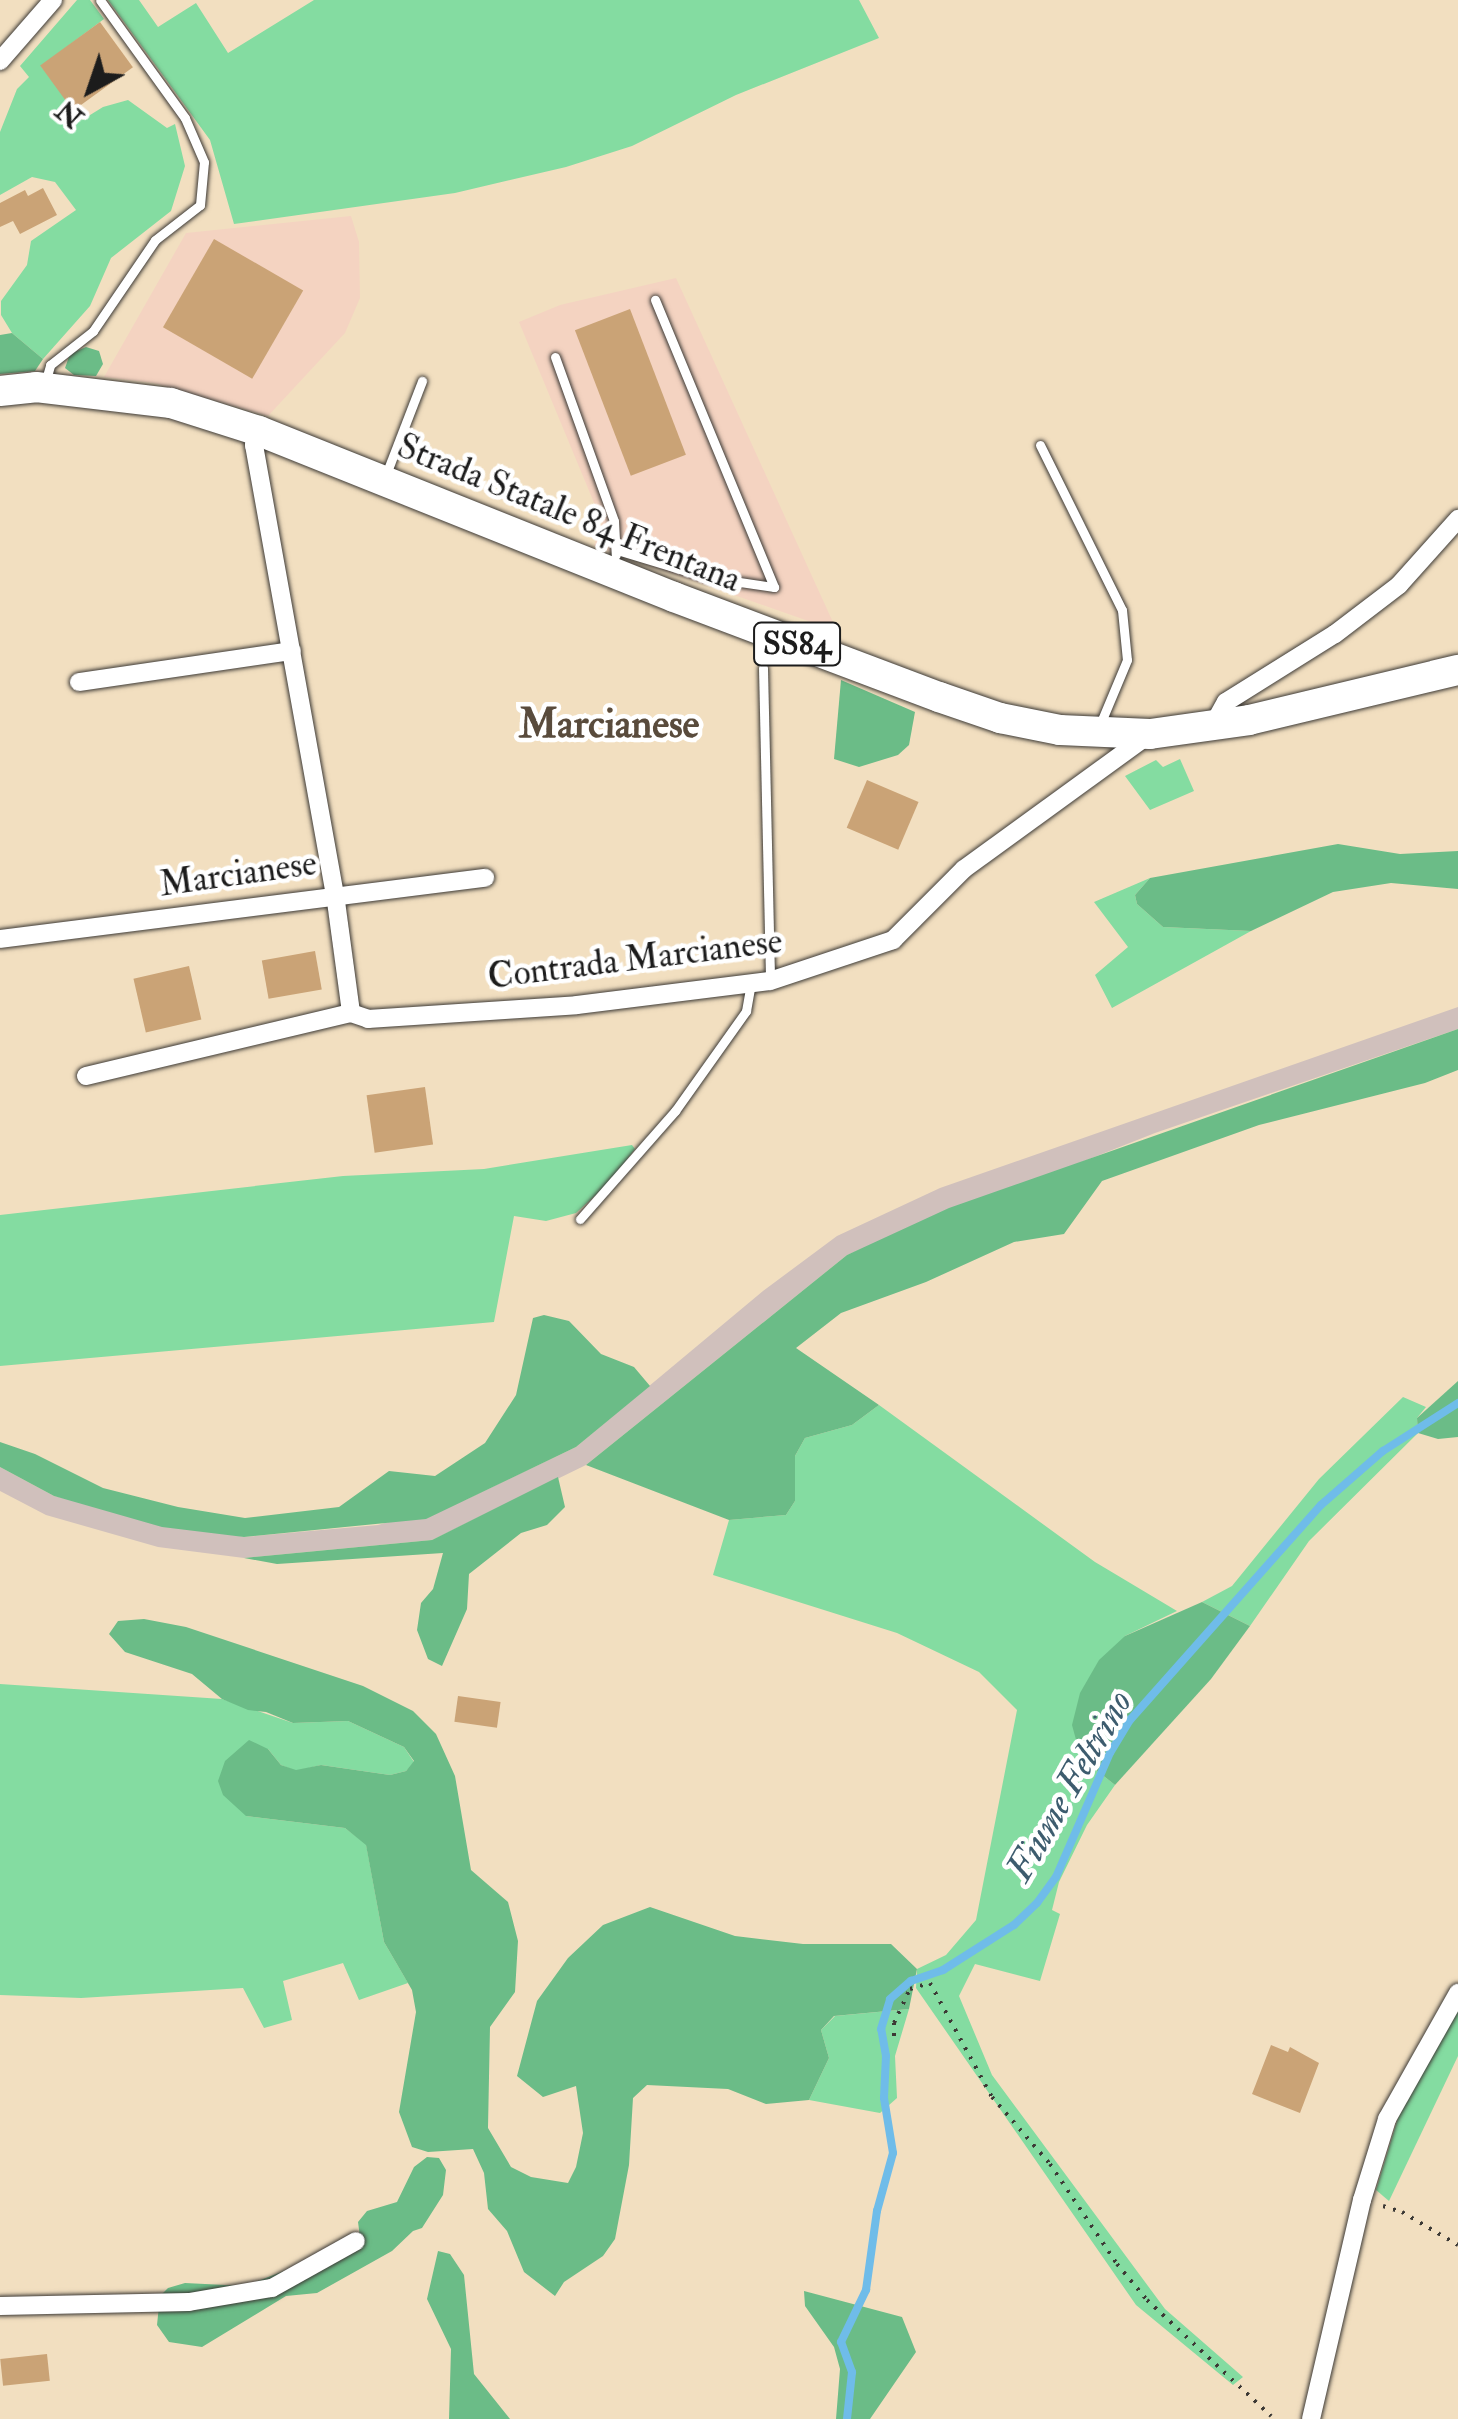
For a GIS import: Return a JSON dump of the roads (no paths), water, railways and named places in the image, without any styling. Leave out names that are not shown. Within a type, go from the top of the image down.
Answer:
[{"type":"main road","name":"Strada Statale 84 Frentana","points":[[0,391],[44,388],[171,402],[260,431],[615,561],[1000,718],[1098,733],[1150,734],[1213,725],[1458,670]]},
{"type":"street","points":[[0,60],[54,0]]},
{"type":"street","points":[[260,431],[254,445],[335,894],[351,1013]]},
{"type":"street","points":[[1213,725],[1226,702],[1335,634],[1399,586],[1458,519]]},
{"type":"street","points":[[79,682],[292,650]]},
{"type":"street","name":"Contrada Marcianese","points":[[86,1076],[351,1013],[368,1019],[577,1006],[761,982],[893,940],[964,869],[1150,734]]},
{"type":"street","name":"Marcianese","points":[[0,939],[485,878]]},
{"type":"street","points":[[1311,2419],[1362,2200],[1387,2119],[1458,1993]]},
{"type":"street","points":[[0,2306],[189,2302],[272,2288],[356,2241]]},
{"type":"lane","points":[[44,388],[50,365],[93,331],[155,240],[200,205],[204,162],[185,118],[100,0]]},
{"type":"lane","points":[[554,357],[614,520],[615,561],[774,587],[655,300]]},
{"type":"lane","points":[[384,479],[422,381]]},
{"type":"lane","points":[[1040,445],[1122,610],[1127,660],[1104,709],[1098,733]]},
{"type":"lane","points":[[580,1219],[675,1111],[746,1011],[761,982],[763,668]]},
{"type":"waterway","name":"Fiume Feltrino","points":[[847,2419],[852,2372],[841,2342],[866,2290],[877,2211],[893,2153],[884,2098],[886,2056],[881,2029],[890,1999],[911,1981],[943,1970],[1014,1925],[1037,1903],[1056,1877],[1110,1753],[1130,1720],[1321,1505],[1383,1451],[1458,1403]]},
{"type":"district","name":"Marcianese","points":[[609,725]]}]
